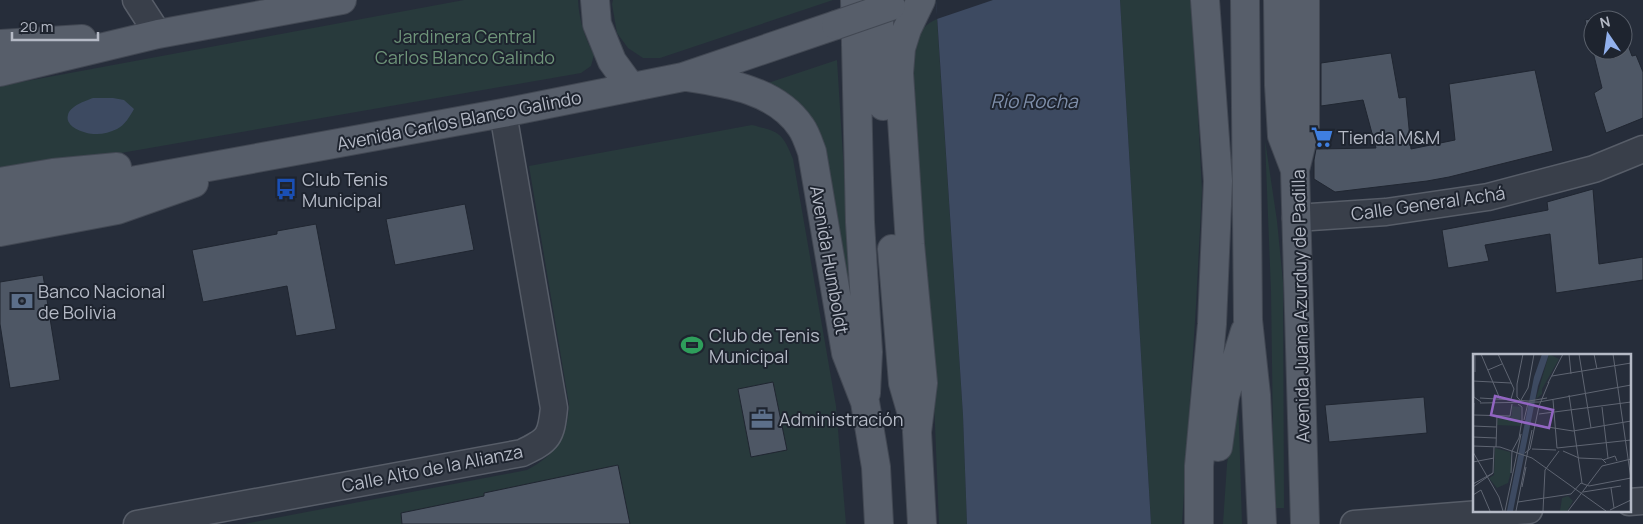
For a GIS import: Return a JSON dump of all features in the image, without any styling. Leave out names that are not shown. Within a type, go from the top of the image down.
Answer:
[{"type":"main road","points":[[0,72],[158,34],[342,0]]},
{"type":"main road","points":[[595,0],[597,24],[604,42],[612,60],[631,86]]},
{"type":"main road","points":[[855,0],[860,222],[868,352],[865,402]]},
{"type":"main road","points":[[921,0],[907,29],[901,48],[899,73],[910,244],[923,383],[917,432],[922,524]]},
{"type":"main road","points":[[1199,524],[1199,466],[1212,324],[1218,181],[1205,0]]},
{"type":"main road","points":[[1245,0],[1248,320],[1256,394],[1262,524]]},
{"type":"main road","points":[[1278,0],[1282,136],[1295,170]]},
{"type":"main road","name":"Avenida Juana Azurduy de Padilla","points":[[1304,524],[1295,170],[1305,128],[1305,0]]},
{"type":"main road","points":[[893,2],[880,57],[902,374],[917,432]]},
{"type":"main road","name":"Avenida Carlos Blanco Galindo","points":[[0,205],[503,113],[683,77],[836,25],[893,2]]},
{"type":"main road","points":[[0,44],[158,34]]},
{"type":"main road","name":"Avenida Humboldt","points":[[683,77],[721,82],[751,91],[782,107],[802,127],[812,152],[846,353],[865,402],[876,467],[879,524]]},
{"type":"main road","points":[[0,182],[53,173],[278,154]]},
{"type":"main road","points":[[0,232],[117,210],[278,154]]},
{"type":"main road","points":[[1210,524],[1215,464],[1226,396],[1248,320]]},
{"type":"street","points":[[136,0],[158,34]]},
{"type":"street","name":"Calle Alto de la Alianza","points":[[137,524],[188,519],[522,453],[540,444],[551,430],[554,408],[503,113]]},
{"type":"street","name":"Calle General Achá","points":[[1296,218],[1386,212],[1488,198],[1594,169],[1643,149]]},
{"type":"street","points":[[1630,502],[1643,501]]},
{"type":"street","points":[[1354,524],[1504,512]]},
{"type":"green space","name":"Jardinera Central Carlos Blanco Galindo","points":[[464,0],[578,0],[583,29],[594,55],[591,66],[581,73],[0,174],[0,86]]},
{"type":"green space","points":[[613,0],[833,0],[660,58],[643,58],[628,48],[617,33]]},
{"type":"green space","points":[[1120,0],[1191,0],[1192,4],[1202,190],[1182,524],[1151,524]]},
{"type":"green space","points":[[937,19],[963,415],[967,524],[939,524],[933,375],[907,69],[919,33],[929,23]]},
{"type":"green space","points":[[837,60],[855,349],[827,186],[762,85]]},
{"type":"green space","name":"Club de Tenis Municipal","points":[[752,125],[778,134],[786,143],[793,159],[836,406],[846,524],[244,524],[527,470],[546,458],[559,443],[563,435],[569,404],[529,166]]},
{"type":"green space","points":[[1265,140],[1277,221],[1283,282],[1284,508],[1274,508],[1271,291]]},
{"type":"green space","points":[[1238,394],[1242,524],[1223,524],[1227,464]]},
{"type":"water","name":"Río Rocha","points":[[936,0],[1120,0],[1151,524],[967,524],[963,415]]},
{"type":"water","points":[[93,98],[124,100],[134,109],[125,123],[115,130],[99,134],[83,132],[70,124],[68,115],[75,106]]},
{"type":"pier","points":[[936,0],[993,0],[937,19]]},
{"type":"building","points":[[1391,53],[1399,98],[1406,97],[1411,149],[1455,140],[1449,84],[1535,70],[1553,151],[1449,177],[1335,192],[1314,179],[1316,149],[1376,148],[1363,100],[1321,106],[1321,63]]},
{"type":"building","points":[[1636,55],[1643,72],[1643,118],[1606,133],[1594,93],[1602,88],[1595,60],[1633,60],[1633,56]]},
{"type":"building","points":[[1593,189],[1599,264],[1643,257],[1643,280],[1556,293],[1550,234],[1485,245],[1489,261],[1448,268],[1442,230],[1548,210],[1547,202]]},
{"type":"building","points":[[465,204],[474,250],[395,265],[386,219]]},
{"type":"building","points":[[316,224],[336,329],[296,336],[287,286],[203,302],[192,250],[277,234],[277,231]]},
{"type":"building","points":[[43,275],[60,380],[10,388],[0,324],[0,282]]},
{"type":"building","name":"Administración","points":[[773,382],[787,450],[751,457],[738,389]]},
{"type":"building","points":[[1424,397],[1427,433],[1329,442],[1325,405]]},
{"type":"building","points":[[618,465],[630,524],[402,524],[401,513],[484,496],[484,493]]},
{"type":"place","name":"Tienda M&M","points":[[1322,137]]},
{"type":"place","name":"Club Tenis Municipal","points":[[286,189]]},
{"type":"place","name":"Banco Nacional de Bolivia","points":[[22,301]]},
{"type":"place","name":"Club de Tenis Municipal","points":[[692,345]]},
{"type":"place","name":"Administración","points":[[762,419]]}]
